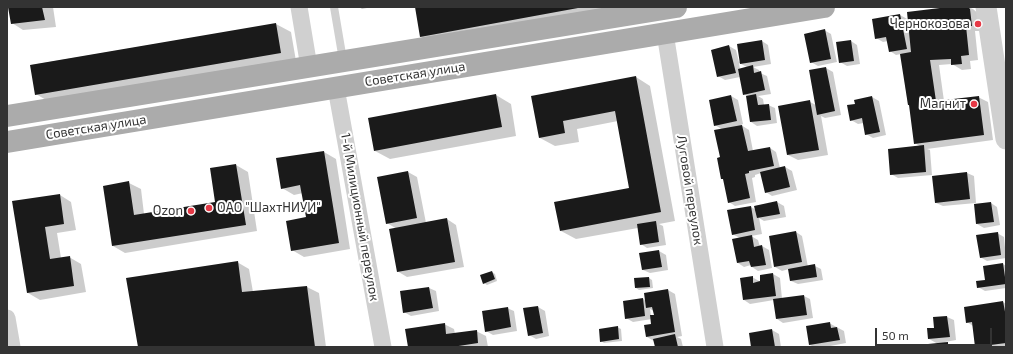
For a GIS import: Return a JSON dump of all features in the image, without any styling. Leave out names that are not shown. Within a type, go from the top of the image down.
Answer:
[{"type":"main road","name":"Советская улица","points":[[7,116],[676,7]]},
{"type":"main road","name":"Советская улица","points":[[7,142],[824,7]]},
{"type":"street","points":[[299,7],[309,67]]},
{"type":"street","points":[[986,7],[1006,139]]},
{"type":"street","name":"Луговой переулок","points":[[665,33],[715,347]]},
{"type":"street","name":"1-й Милиционный переулок","points":[[336,88],[383,347]]},
{"type":"street","points":[[7,318],[12,347]]},
{"type":"lane","points":[[334,7],[343,61]]},
{"type":"building","points":[[8,7],[42,7],[45,20],[11,24]]},
{"type":"building","points":[[415,7],[578,7],[578,8],[420,37]]},
{"type":"building","points":[[948,7],[968,7],[970,9],[972,26],[966,26],[969,55],[961,56],[962,64],[951,65],[951,59],[930,60],[936,101],[979,96],[984,135],[914,144],[900,54],[911,52],[907,12]]},
{"type":"building","points":[[900,14],[907,49],[889,52],[886,37],[875,39],[872,19]]},
{"type":"building","points":[[276,23],[281,53],[35,95],[30,65]]},
{"type":"building","points":[[825,29],[831,59],[810,63],[804,34]]},
{"type":"building","points":[[762,40],[765,60],[740,64],[737,44]]},
{"type":"building","points":[[851,40],[854,61],[839,63],[836,42]]},
{"type":"building","points":[[729,45],[736,73],[717,77],[711,50]]},
{"type":"building","points":[[753,65],[754,73],[761,71],[765,90],[743,95],[738,69]]},
{"type":"building","points":[[826,67],[835,111],[817,115],[809,70]]},
{"type":"building","points":[[636,76],[661,212],[560,231],[554,202],[629,188],[615,111],[563,121],[565,133],[539,138],[531,96]]},
{"type":"building","points":[[496,94],[502,127],[374,151],[368,118]]},
{"type":"building","points":[[756,94],[758,105],[769,104],[771,120],[750,122],[746,96]]},
{"type":"building","points":[[731,95],[737,121],[714,126],[709,100]]},
{"type":"building","points":[[872,96],[880,132],[865,135],[862,118],[850,121],[847,105],[855,104],[854,100]]},
{"type":"building","points":[[810,100],[819,150],[787,155],[778,106]]},
{"type":"building","points":[[742,125],[748,151],[770,147],[774,166],[749,171],[749,173],[745,174],[750,198],[728,203],[723,179],[721,179],[717,158],[720,157],[714,130]]},
{"type":"building","points":[[924,145],[926,172],[890,175],[888,149]]},
{"type":"building","points":[[324,151],[339,243],[291,251],[286,221],[306,217],[300,185],[281,189],[276,158]]},
{"type":"building","name":"ОАО \"ШахтНИУИ\"","points":[[236,164],[246,225],[112,246],[103,186],[129,181],[134,215],[215,202],[210,168]]},
{"type":"building","points":[[785,166],[790,187],[765,193],[760,172]]},
{"type":"building","points":[[408,171],[417,218],[386,224],[377,177]]},
{"type":"building","points":[[967,172],[970,199],[935,203],[932,176]]},
{"type":"building","points":[[60,194],[64,224],[45,227],[50,259],[70,256],[74,286],[27,293],[12,201]]},
{"type":"building","points":[[777,201],[780,214],[757,218],[754,206]]},
{"type":"building","points":[[991,202],[994,222],[976,224],[974,204]]},
{"type":"building","points":[[751,206],[755,230],[732,235],[727,210]]},
{"type":"building","points":[[447,218],[455,262],[397,272],[389,229]]},
{"type":"building","points":[[656,221],[659,242],[640,245],[637,224]]},
{"type":"building","points":[[796,231],[802,262],[774,267],[769,236]]},
{"type":"building","points":[[998,232],[1001,255],[980,258],[976,235]]},
{"type":"building","points":[[752,235],[754,247],[762,245],[766,265],[751,267],[749,261],[737,263],[732,239]]},
{"type":"building","points":[[659,250],[662,267],[642,270],[639,253]]},
{"type":"building","points":[[238,261],[242,292],[307,286],[315,347],[138,347],[126,278]]},
{"type":"building","points":[[1003,263],[1006,284],[977,288],[976,281],[985,280],[983,266]]},
{"type":"building","points":[[815,264],[817,277],[790,281],[788,269]]},
{"type":"building","points":[[492,271],[495,279],[483,284],[480,275]]},
{"type":"building","points":[[773,273],[776,296],[743,300],[740,278],[753,276],[753,283],[760,281],[760,275]]},
{"type":"building","points":[[649,277],[650,287],[635,288],[634,278]]},
{"type":"building","points":[[429,287],[433,308],[403,313],[400,291]]},
{"type":"building","points":[[668,289],[675,332],[646,337],[644,325],[651,324],[650,315],[654,315],[652,307],[646,308],[644,293]]},
{"type":"building","points":[[804,295],[807,315],[776,319],[773,299]]},
{"type":"building","points":[[643,298],[645,316],[625,319],[623,301]]},
{"type":"building","points":[[1003,301],[1006,317],[1006,343],[975,347],[972,322],[966,323],[964,307]]},
{"type":"building","points":[[538,306],[543,333],[528,336],[523,308]]},
{"type":"building","points":[[508,307],[511,327],[485,332],[482,311]]},
{"type":"building","points":[[947,316],[950,337],[928,339],[927,328],[934,328],[933,317]]},
{"type":"building","points":[[830,322],[831,328],[837,327],[840,340],[809,345],[806,326]]},
{"type":"building","points":[[445,323],[446,334],[477,330],[478,343],[452,347],[408,347],[405,329]]},
{"type":"building","points":[[618,326],[619,339],[600,342],[599,329]]},
{"type":"building","points":[[772,329],[775,347],[751,347],[749,333]]},
{"type":"building","points":[[675,334],[678,347],[655,347],[653,339]]},
{"type":"building","points":[[948,342],[948,347],[928,347],[928,344]]},
{"type":"place","name":"Чернокозова","points":[[978,24]]},
{"type":"place","name":"Магнит","points":[[974,104]]},
{"type":"place","name":"ОАО \"ШахтНИУИ\"","points":[[209,208]]},
{"type":"place","name":"Ozon","points":[[191,211]]}]
